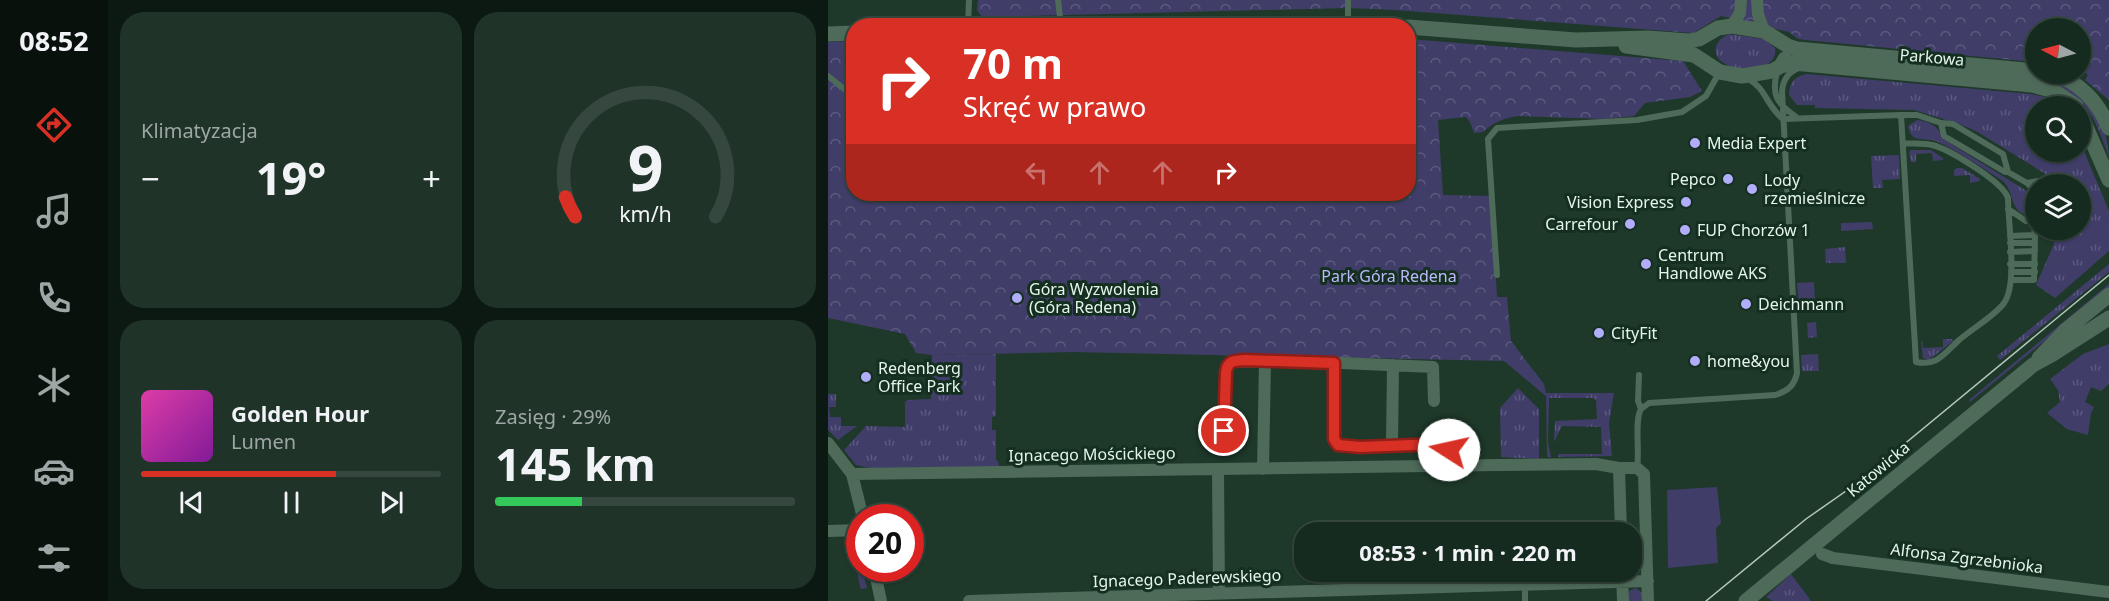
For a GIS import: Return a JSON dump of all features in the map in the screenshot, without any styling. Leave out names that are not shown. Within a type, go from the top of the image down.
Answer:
[{"type":"street","points":[[1715,69],[1709,49],[1725,27],[1740,13],[1741,0]]},
{"type":"street","points":[[1758,0],[1758,14],[1764,31]]},
{"type":"street","points":[[1416,28],[1590,40],[1694,55],[1715,69],[1742,76],[1766,73],[1780,67],[1787,53],[1786,44],[1764,31],[1725,27],[1693,41],[1648,38],[1590,40]]},
{"type":"street","points":[[828,34],[846,33]]},
{"type":"street","name":"Parkowa","points":[[1786,44],[1800,49],[2025,70]]},
{"type":"street","name":"Parkowa","points":[[1780,67],[1793,63],[1807,64],[2037,86],[2054,91],[2061,96]]},
{"type":"street","points":[[2074,84],[2086,92],[2102,112],[2109,128]]},
{"type":"street","points":[[2091,138],[2109,180]]},
{"type":"street","name":"Katowicka","points":[[1746,601],[2033,365],[2054,341],[2109,295]]},
{"type":"street","name":"Katowicka","points":[[2033,365],[2102,327],[2109,318]]},
{"type":"street","points":[[1263,469],[1265,361]]},
{"type":"street","points":[[1224,431],[1227,365],[1230,362],[1265,361],[1433,367],[1434,401]]},
{"type":"street","points":[[1392,445],[1393,365]]},
{"type":"street","points":[[828,443],[852,474],[860,504]]},
{"type":"street","name":"Ignacego Mościckiego","points":[[852,474],[1596,464],[1619,468],[1638,468]]},
{"type":"street","points":[[1619,468],[1621,522]]},
{"type":"street","points":[[1638,468],[1644,474],[1646,493],[1648,601]]},
{"type":"street","points":[[1218,470],[1219,594]]},
{"type":"street","points":[[828,531],[846,530]]},
{"type":"street","name":"Alfonsa Zgrzebnioka","points":[[1822,554],[1833,558],[2109,592]]},
{"type":"street","name":"Ignacego Paderewskiego","points":[[1642,580],[1648,581]]},
{"type":"street","points":[[877,582],[881,601]]},
{"type":"street","name":"Ignacego Paderewskiego","points":[[969,601],[1219,594],[1503,582]]},
{"type":"street","points":[[1622,582],[1623,601]]},
{"type":"lane","points":[[968,18],[969,0]]},
{"type":"lane","points":[[1058,0],[1060,18]]},
{"type":"lane","points":[[1348,0],[1348,18]]},
{"type":"lane","points":[[1641,409],[1649,403],[1775,395],[1788,390],[1796,381],[1782,91],[1785,80],[1792,71],[1807,64]]},
{"type":"lane","points":[[1780,67],[1775,81],[1775,93],[1779,102],[1796,117]]},
{"type":"lane","points":[[1497,275],[1488,139],[1497,128],[1637,120],[1682,112],[1706,96],[1715,69]]},
{"type":"lane","points":[[828,76],[846,91]]},
{"type":"lane","points":[[1742,76],[1760,87],[1769,105],[1783,118],[1917,115],[1941,123],[1953,124],[2003,154],[2008,172]]},
{"type":"lane","points":[[1901,115],[1916,362],[1928,364],[1935,362],[1967,332],[2005,303],[2011,288],[2008,209],[2006,194],[1995,181],[1932,145],[1904,143]]},
{"type":"lane","points":[[1941,123],[1944,136],[2025,182]]},
{"type":"lane","points":[[2008,209],[2018,217],[2025,218]]},
{"type":"lane","points":[[2010,236],[2025,235]]},
{"type":"lane","points":[[2010,243],[2035,243],[2034,280],[2011,280]]},
{"type":"lane","points":[[2010,252],[2035,251]]},
{"type":"lane","points":[[2010,264],[2035,264]]},
{"type":"lane","points":[[2011,272],[2035,272]]},
{"type":"lane","points":[[1334,363],[1334,439],[1338,445],[1360,447],[1444,445],[1449,450],[1450,466]]},
{"type":"lane","points":[[1638,468],[1641,409],[1638,401],[1639,375]]},
{"type":"lane","points":[[1525,592],[1525,601]]},
{"type":"green space","points":[[978,0],[2109,0],[2109,100],[2090,84],[2091,18],[2025,18],[2025,61],[1798,39],[1789,32],[1721,16],[1693,33],[1348,8],[982,17],[977,10]]},
{"type":"green space","points":[[1729,34],[1764,39],[1775,48],[1774,58],[1757,68],[1745,69],[1723,63],[1717,56],[1716,47],[1721,39]]},
{"type":"green space","name":"Park Góra Redena","points":[[1416,40],[1683,61],[1702,91],[1690,97],[1645,103],[1634,116],[1604,119],[1519,116],[1500,121],[1483,132],[1474,133],[1466,117],[1438,120],[1443,195],[1491,196],[1497,297],[1507,297],[1511,341],[1544,384],[1547,397],[1504,361],[1073,352],[932,355],[916,353],[905,334],[828,318],[828,42],[846,41],[846,201],[1416,201]]},
{"type":"green space","points":[[1803,75],[2040,96],[2025,96],[2025,161],[1976,131],[1914,110],[1815,108],[1815,105],[1797,105],[1789,95],[1790,87],[1796,78]]},
{"type":"green space","points":[[2049,84],[2063,84],[2080,96],[2073,96]]},
{"type":"green space","points":[[2091,108],[2101,123],[2109,157],[2099,132]]},
{"type":"green space","points":[[1917,120],[1933,125],[1943,139],[2025,190],[2025,214],[2015,206],[2003,181],[1938,142],[1915,138],[1908,126]]},
{"type":"green space","points":[[1911,150],[1931,150],[1944,159],[1933,161],[1932,153],[1916,154],[1916,162],[1911,162],[1909,152]]},
{"type":"green space","points":[[1899,155],[1900,179],[1882,180],[1883,188],[1873,188],[1871,156]]},
{"type":"green space","points":[[2026,162],[2089,162],[2109,211],[2109,251],[2055,298],[2036,285],[2054,240],[2091,240],[2091,174],[2046,174]]},
{"type":"green space","points":[[1962,168],[1980,181],[1970,183],[1970,175],[1954,176],[1954,170]]},
{"type":"green space","points":[[1872,222],[1873,229],[1841,231],[1841,223]]},
{"type":"green space","points":[[1845,247],[1846,263],[1826,263],[1825,249]]},
{"type":"green space","points":[[2109,264],[2109,272],[2000,360],[1997,356]]},
{"type":"green space","points":[[1814,282],[1815,305],[1799,306],[1797,283]]},
{"type":"green space","points":[[2109,284],[2109,288],[1970,402],[1969,400]]},
{"type":"green space","points":[[1816,322],[1817,337],[1808,338],[1807,323]]},
{"type":"green space","points":[[1943,339],[1953,341],[1929,360],[1923,358],[1922,340],[1923,348],[1943,347]]},
{"type":"green space","points":[[2109,344],[2109,384],[2101,391],[2091,387],[2085,402],[2094,407],[2088,435],[2067,429],[2047,413],[2060,402],[2058,390],[2050,379],[2083,354]]},
{"type":"green space","points":[[996,354],[996,416],[992,417],[992,430],[996,430],[996,460],[999,467],[870,468],[856,465],[844,450],[866,426],[905,427],[905,402],[931,399],[932,355]]},
{"type":"green space","points":[[1818,354],[1819,371],[1802,371],[1801,355]]},
{"type":"green space","points":[[1518,388],[1539,409],[1539,459],[1501,457],[1500,408]]},
{"type":"green space","points":[[1546,393],[1614,393],[1609,423],[1612,456],[1558,457],[1558,454],[1602,454],[1601,427],[1562,426],[1554,442],[1555,421],[1597,419],[1596,400],[1593,398],[1549,398],[1548,442],[1551,457],[1547,457]]},
{"type":"green space","points":[[828,394],[836,394],[836,407],[829,407],[830,417],[841,417],[841,426],[857,426],[838,440],[828,430]]},
{"type":"green space","points":[[1717,487],[1721,523],[1716,528],[1718,563],[1668,568],[1667,490]]},
{"type":"green space","points":[[1791,574],[1811,601],[1773,601],[1766,597]]},
{"type":"green space","points":[[859,582],[865,582],[867,588],[861,589]]},
{"type":"green space","points":[[1636,588],[1643,594],[1643,601],[1627,601],[1629,591]]},
{"type":"tram line","points":[[1706,601],[1806,519],[1856,484],[2109,275]]},
{"type":"place","name":"Media Expert","points":[[1695,143]]},
{"type":"place","name":"Pepco","points":[[1728,179]]},
{"type":"place","name":"Lody rzemieślnicze","points":[[1752,189]]},
{"type":"place","name":"Vision Express","points":[[1686,202]]},
{"type":"place","name":"Carrefour","points":[[1630,224]]},
{"type":"place","name":"FUP Chorzów 1","points":[[1685,230]]},
{"type":"place","name":"Centrum Handlowe AKS","points":[[1646,264]]},
{"type":"place","name":"Góra Wyzwolenia (Góra Redena)","points":[[1017,298]]},
{"type":"place","name":"Deichmann","points":[[1746,304]]},
{"type":"place","name":"CityFit","points":[[1599,333]]},
{"type":"place","name":"home&you","points":[[1695,361]]},
{"type":"place","name":"Redenberg Office Park","points":[[866,377]]},
{"type":"route","points":[[1224,431],[1226,372],[1230,362],[1245,360],[1334,363],[1334,439],[1338,445],[1360,447],[1439,444],[1448,447],[1449,450]]}]
